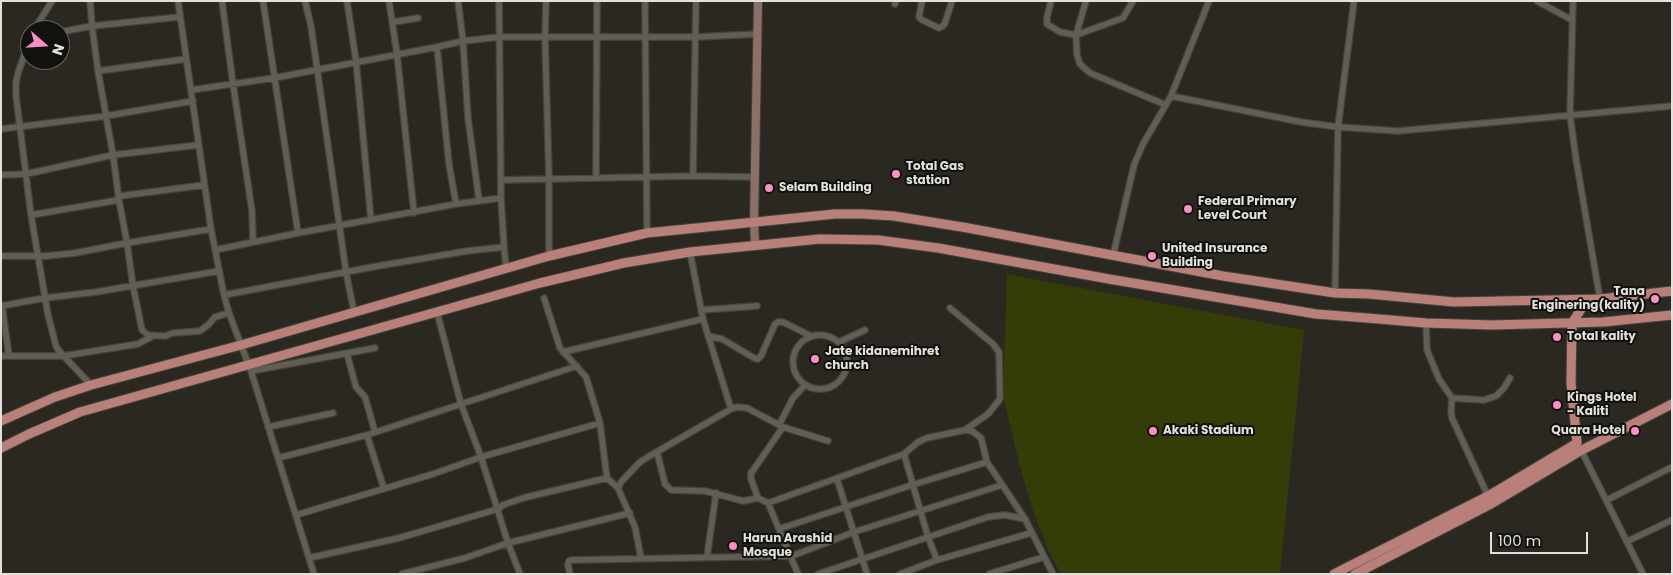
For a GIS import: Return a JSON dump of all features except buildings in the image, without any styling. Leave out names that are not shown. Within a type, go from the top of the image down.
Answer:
[{"type":"main road","points":[[1,422],[54,397],[91,385],[241,345],[549,256],[647,233],[835,214],[894,216],[1113,256],[1335,293],[1369,294],[1454,302],[1587,300],[1672,291]]},
{"type":"main road","points":[[1,448],[80,412],[250,368],[540,283],[624,263],[755,244],[820,239],[878,240],[938,248],[1316,314],[1426,323],[1492,325],[1572,323],[1672,315]]},
{"type":"main road","points":[[1579,447],[1571,383],[1572,323],[1587,300]]},
{"type":"main road","points":[[1334,574],[1488,496],[1579,447],[1672,404]]},
{"type":"main road","points":[[1355,574],[1491,504],[1579,447]]},
{"type":"street","points":[[40,20],[52,1]]},
{"type":"street","points":[[90,1],[98,71],[133,286],[142,330],[148,335],[153,336],[200,331],[210,324],[215,317],[229,313]]},
{"type":"street","points":[[178,1],[204,185],[224,294],[229,313],[250,368],[314,574]]},
{"type":"street","points":[[222,1],[232,84],[250,193],[253,242]]},
{"type":"street","points":[[263,1],[298,233]]},
{"type":"street","points":[[305,1],[317,69],[346,272],[354,312]]},
{"type":"street","points":[[347,1],[356,61],[372,220]]},
{"type":"street","points":[[389,1],[397,54],[414,213]]},
{"type":"street","points":[[458,1],[463,41],[468,118],[479,200]]},
{"type":"street","points":[[499,1],[501,198],[506,268]]},
{"type":"street","points":[[546,1],[549,256]]},
{"type":"street","points":[[596,178],[597,1]]},
{"type":"street","points":[[645,1],[647,233]]},
{"type":"street","points":[[693,176],[696,1]]},
{"type":"street","points":[[755,244],[758,1]]},
{"type":"street","points":[[922,1],[920,17],[922,20],[939,28],[945,23],[952,1]]},
{"type":"street","points":[[1051,1],[1047,24],[1060,32],[1076,36],[1123,18],[1133,1]]},
{"type":"street","points":[[1086,1],[1076,36],[1080,64],[1090,73],[1166,105]]},
{"type":"street","points":[[1113,256],[1134,165],[1143,144],[1171,96],[1210,1]]},
{"type":"street","points":[[1335,293],[1338,127],[1354,1]]},
{"type":"street","points":[[1537,1],[1572,20]]},
{"type":"street","points":[[1573,1],[1570,115],[1600,299]]},
{"type":"street","points":[[70,30],[92,26],[179,18]]},
{"type":"street","points":[[393,22],[418,18]]},
{"type":"street","points":[[191,90],[274,78],[463,41],[499,37],[696,37],[758,34]]},
{"type":"street","points":[[437,47],[449,164],[456,204]]},
{"type":"street","points":[[98,71],[186,59]]},
{"type":"street","points":[[20,67],[16,83],[20,128],[37,256],[48,315],[56,346],[91,385]]},
{"type":"street","points":[[1171,96],[1301,122],[1338,127],[1410,131],[1672,106]]},
{"type":"street","points":[[1,129],[106,116],[193,101]]},
{"type":"street","points":[[1,175],[26,174],[113,155],[198,144]]},
{"type":"street","points":[[501,180],[693,176],[755,177]]},
{"type":"street","points":[[31,215],[119,198],[204,185]]},
{"type":"street","points":[[215,250],[456,204],[501,198]]},
{"type":"street","points":[[1,256],[75,253],[127,242],[211,229]]},
{"type":"street","points":[[224,294],[504,246]]},
{"type":"street","points":[[690,252],[703,319],[731,409]]},
{"type":"street","points":[[9,356],[2,306],[219,271]]},
{"type":"street","points":[[544,298],[557,342],[563,352],[586,377],[600,423],[607,478],[618,488],[630,513],[635,527],[641,558]]},
{"type":"street","points":[[701,310],[757,306]]},
{"type":"street","points":[[950,308],[993,344],[999,352],[1000,400],[988,414],[965,430]]},
{"type":"street","points":[[437,312],[461,404],[481,457],[508,543],[520,574]]},
{"type":"street","points":[[563,352],[703,319]]},
{"type":"street","points":[[708,336],[722,339],[758,359],[774,324],[778,322],[783,322],[811,336]]},
{"type":"street","points":[[1426,323],[1427,350],[1439,379],[1452,398],[1452,418],[1488,496]]},
{"type":"street","points":[[839,342],[865,330]]},
{"type":"street","points":[[821,334],[831,336],[839,342],[845,350],[848,360],[842,380],[824,390],[814,389],[805,385],[797,378],[793,369],[792,359],[802,341],[811,336],[821,334]]},
{"type":"street","points":[[1,356],[63,356],[138,344],[153,336]]},
{"type":"street","points":[[250,368],[347,354],[375,348]]},
{"type":"street","points":[[347,354],[356,387],[365,397],[375,432]]},
{"type":"street","points":[[278,458],[366,435],[577,366]]},
{"type":"street","points":[[1452,398],[1484,400],[1496,396],[1510,378]]},
{"type":"street","points":[[758,498],[751,473],[781,426],[793,398],[805,385]]},
{"type":"street","points":[[618,488],[626,476],[640,462],[737,407],[747,408],[781,426],[828,441]]},
{"type":"street","points":[[268,428],[333,413]]},
{"type":"street","points":[[296,515],[384,489],[481,457],[600,423]]},
{"type":"street","points":[[768,503],[904,454],[926,438],[965,430],[972,431],[981,438],[988,462],[1025,519],[1053,574]]},
{"type":"street","points":[[366,435],[384,489]]},
{"type":"street","points":[[1579,447],[1644,574]]},
{"type":"street","points":[[658,452],[667,487],[671,490],[705,491],[743,501],[758,498],[768,503],[798,574]]},
{"type":"street","points":[[904,454],[928,537],[937,560]]},
{"type":"street","points":[[779,528],[988,462]]},
{"type":"street","points":[[1607,500],[1672,467]]},
{"type":"street","points":[[309,558],[399,538],[498,509],[503,505],[523,498],[607,478]]},
{"type":"street","points":[[837,479],[867,574]]},
{"type":"street","points":[[570,574],[568,561],[571,560],[792,556],[854,532],[1002,485]]},
{"type":"street","points":[[707,557],[716,493]]},
{"type":"street","points":[[402,574],[465,558],[508,543],[630,513]]},
{"type":"street","points":[[818,574],[988,516],[1005,515],[1025,519]]},
{"type":"street","points":[[1628,542],[1672,520]]},
{"type":"street","points":[[900,574],[937,560],[1031,533]]},
{"type":"street","points":[[990,574],[1044,557]]},
{"type":"green space","name":"Akaki Stadium","points":[[1007,274],[1304,330],[1280,574],[1061,574],[1050,554],[1033,511],[1020,467],[1003,395]]},
{"type":"place","name":"Total Gas station","points":[[896,174]]},
{"type":"place","name":"Selam Building","points":[[769,188]]},
{"type":"place","name":"Federal Primary Level Court","points":[[1188,209]]},
{"type":"place","name":"United Insurance Building","points":[[1152,256]]},
{"type":"place","name":"Tana Enginering(kality)","points":[[1655,299]]},
{"type":"place","name":"Total kality","points":[[1557,337]]},
{"type":"place","name":"Jate kidanemihret church","points":[[815,359]]},
{"type":"place","name":"Kings Hotel - Kaliti","points":[[1557,405]]},
{"type":"place","name":"Akaki Stadium","points":[[1153,431]]},
{"type":"place","name":"Quara Hotel","points":[[1635,431]]},
{"type":"place","name":"Harun Arashid Mosque","points":[[733,546]]}]
